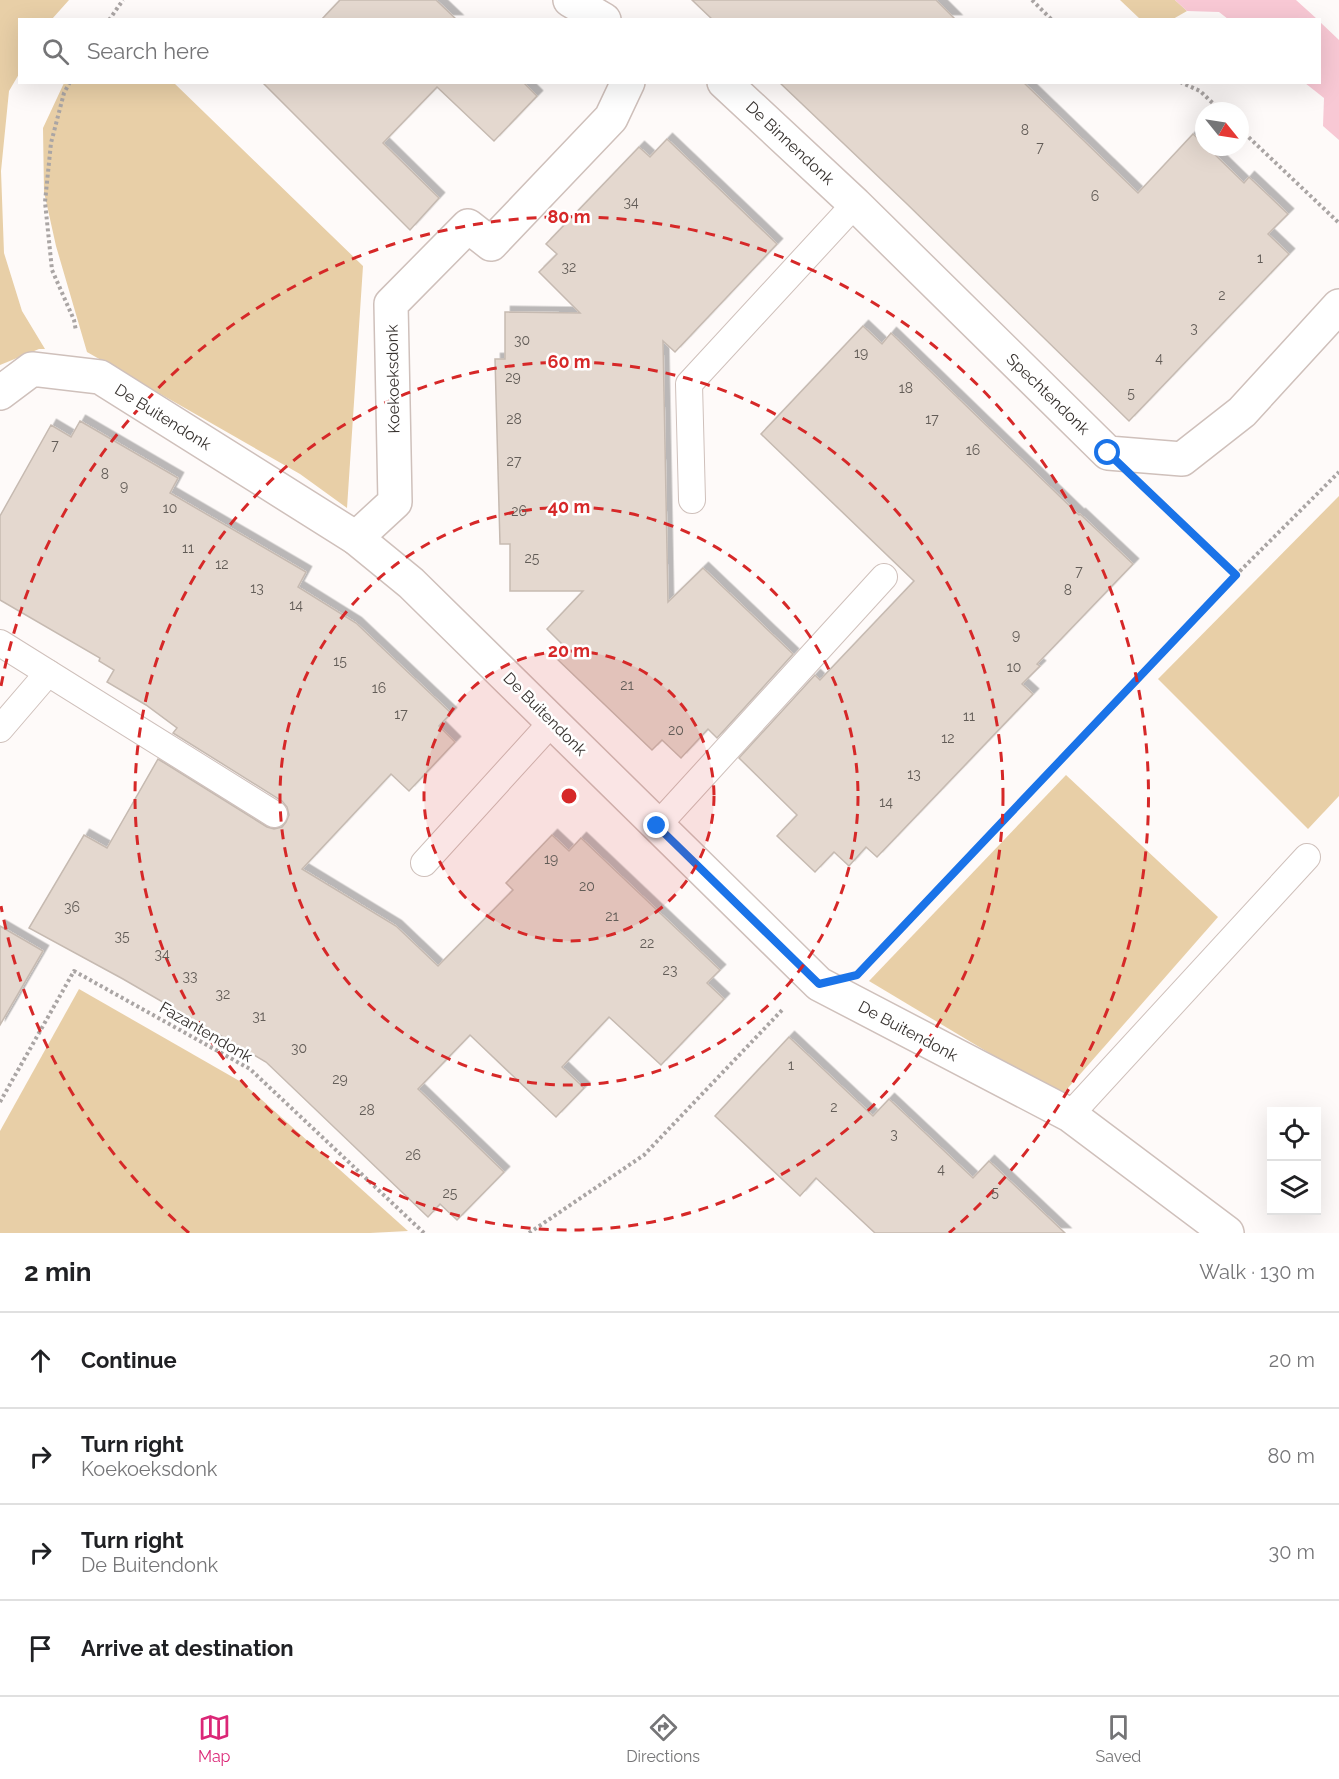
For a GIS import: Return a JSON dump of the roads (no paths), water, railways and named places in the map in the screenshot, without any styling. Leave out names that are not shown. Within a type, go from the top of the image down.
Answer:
[{"type":"street","points":[[570,0],[601,18]]},
{"type":"street","name":"Koekoeksdonk","points":[[356,538],[395,502],[391,304],[468,226],[491,244],[611,118],[627,84]]},
{"type":"street","name":"De Binnendonk","points":[[726,84],[855,204]]},
{"type":"street","name":"Spechtendonk","points":[[855,204],[1108,453],[1182,459],[1242,412],[1339,306]]},
{"type":"street","name":"De Buitendonk","points":[[0,393],[32,369],[100,377],[356,538],[411,583],[819,984],[1070,1115],[1227,1233]]},
{"type":"lane","points":[[692,500],[689,384],[855,204]]},
{"type":"lane","points":[[657,826],[884,577]]},
{"type":"lane","points":[[0,644],[274,814]]},
{"type":"lane","points":[[0,729],[48,673]]},
{"type":"lane","points":[[424,863],[553,721]]},
{"type":"lane","points":[[1070,1115],[1307,857]]}]
